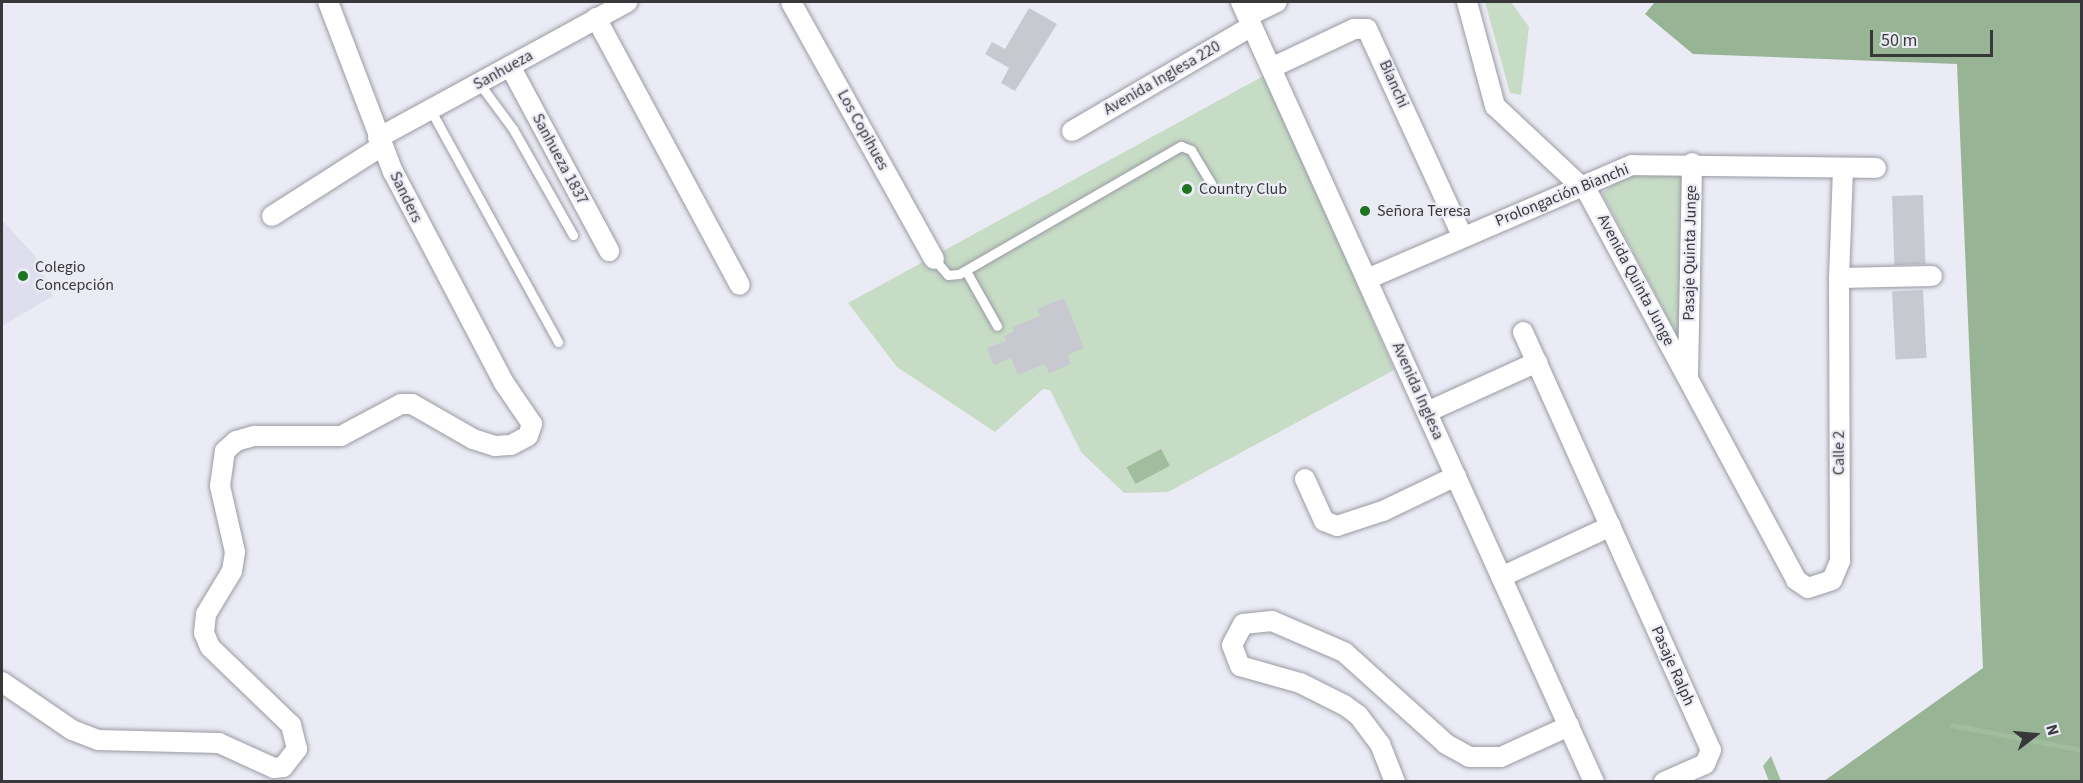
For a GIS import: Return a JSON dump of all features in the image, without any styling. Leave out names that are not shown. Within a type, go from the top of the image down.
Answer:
[{"type":"street","name":"Sanders","points":[[2,682],[72,730],[98,740],[219,742],[274,768],[288,765],[297,749],[291,725],[210,647],[204,633],[206,614],[232,571],[235,552],[220,486],[225,451],[236,441],[254,436],[341,436],[401,405],[412,404],[473,439],[511,445],[528,436],[532,424],[504,383],[380,142],[328,2]]},
{"type":"street","name":"Sanhueza","points":[[272,216],[430,110],[627,2]]},
{"type":"street","name":"Los Copihues","points":[[792,2],[934,259]]},
{"type":"street","name":"Avenida Inglesa 220","points":[[1072,131],[1247,15],[1276,2]]},
{"type":"street","name":"Avenida Quinta Junge","points":[[1467,2],[1498,112],[1581,184],[1599,211],[1794,576]]},
{"type":"street","name":"Avenida Inglesa","points":[[1247,15],[1594,782]]},
{"type":"street","points":[[597,18],[740,285]]},
{"type":"street","name":"Bianchi","points":[[1271,68],[1354,29],[1367,30],[1462,236]]},
{"type":"street","name":"Sanhueza 1837","points":[[510,66],[609,251]]},
{"type":"street","name":"Prolongación Bianchi","points":[[1367,279],[1581,184],[1632,165],[1692,163],[1876,168]]},
{"type":"street","name":"Pasaje Quinta Junge","points":[[1688,378],[1692,163]]},
{"type":"street","name":"Calle 2","points":[[1794,576],[1799,584],[1813,589],[1832,580],[1839,568],[1839,278],[1843,168]]},
{"type":"street","points":[[1839,278],[1932,276]]},
{"type":"street","name":"Pasaje Ralph","points":[[1523,332],[1711,750],[1705,764],[1664,782]]},
{"type":"street","points":[[1427,412],[1537,362]]},
{"type":"street","points":[[1305,479],[1324,521],[1337,526],[1383,511],[1456,477]]},
{"type":"street","points":[[1501,577],[1611,526]]},
{"type":"street","points":[[1395,782],[1380,744],[1358,716],[1344,705],[1300,683],[1240,666],[1232,645],[1243,624],[1272,621],[1344,652],[1446,744],[1469,758],[1501,757],[1569,726]]},
{"type":"lane","points":[[479,83],[513,129],[573,235]]},
{"type":"lane","points":[[430,110],[558,342]]},
{"type":"lane","points":[[934,259],[948,275],[966,271],[1181,146],[1191,150],[1211,183]]},
{"type":"lane","points":[[966,271],[997,326]]},
{"type":"shaded area","points":[[1485,2],[1511,2],[1529,27],[1521,95],[1510,93]]},
{"type":"shaded area","points":[[1655,2],[2081,2],[2081,781],[1824,781],[1983,668],[1957,64],[1693,54],[1645,14]]},
{"type":"shaded area","name":"Country Club","points":[[1267,74],[1394,370],[1168,492],[1124,493],[1081,452],[1050,390],[1043,389],[995,432],[897,367],[848,303]]},
{"type":"shaded area","points":[[1632,170],[1684,174],[1682,344],[1602,193]]},
{"type":"shaded area","name":"Colegio Concepción","points":[[2,220],[35,256],[53,296],[2,326]]},
{"type":"shaded area","points":[[1161,449],[1170,466],[1135,484],[1127,467]]},
{"type":"shaded area","points":[[1771,756],[1781,781],[1769,781],[1763,766]]},
{"type":"building","points":[[1029,8],[1057,24],[1015,91],[1001,83],[1009,68],[985,54],[992,42],[1005,49]]},
{"type":"building","points":[[1923,195],[1925,264],[1894,265],[1892,196]]},
{"type":"building","points":[[1923,290],[1927,358],[1896,360],[1892,292]]},
{"type":"building","points":[[1064,298],[1084,348],[1067,355],[1071,364],[1049,373],[1045,364],[1018,375],[1011,358],[994,365],[987,348],[1006,341],[1004,336],[1014,331],[1012,327],[1040,316],[1037,309]]},
{"type":"waterway","points":[[1952,725],[2082,750]]},
{"type":"place","name":"Country Club","points":[[1187,189]]},
{"type":"place","name":"Señora Teresa","points":[[1365,211]]},
{"type":"place","name":"Colegio Concepción","points":[[23,276]]}]
